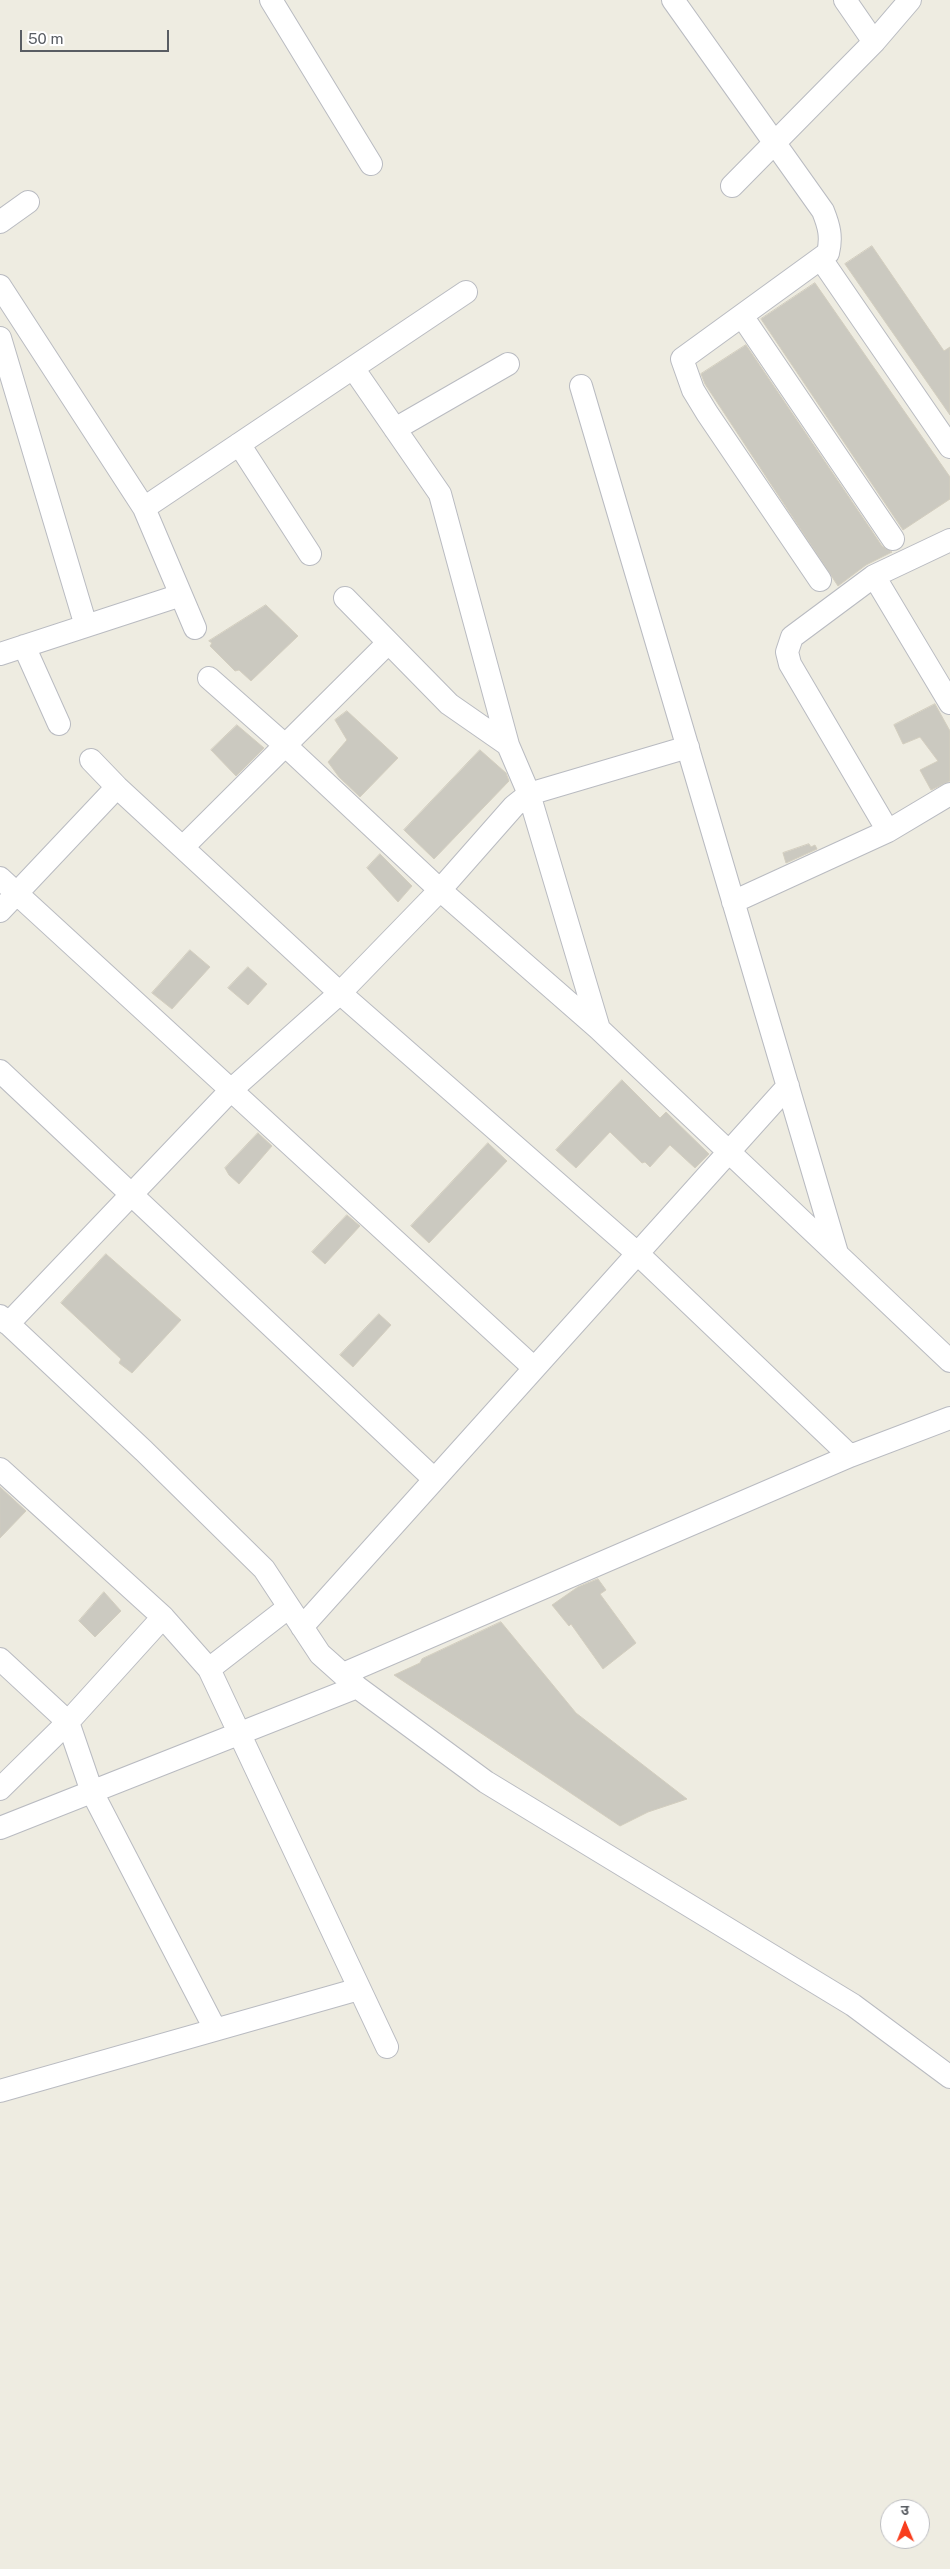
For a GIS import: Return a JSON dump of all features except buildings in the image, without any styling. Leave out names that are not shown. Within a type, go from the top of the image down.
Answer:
[{"type":"street","points":[[271,0],[372,164]]},
{"type":"street","points":[[673,0],[825,218],[832,240],[828,253],[682,359],[693,390],[707,413],[820,580]]},
{"type":"street","points":[[845,0],[874,42]]},
{"type":"street","points":[[732,186],[874,42],[910,0]]},
{"type":"street","points":[[0,222],[28,202]]},
{"type":"street","points":[[820,259],[950,447]]},
{"type":"street","points":[[0,286],[144,508],[195,628]]},
{"type":"street","points":[[144,508],[466,292]]},
{"type":"street","points":[[742,316],[893,539]]},
{"type":"street","points":[[0,338],[86,626]]},
{"type":"street","points":[[395,429],[508,364]]},
{"type":"street","points":[[353,368],[440,494],[508,746],[528,794],[598,1029]]},
{"type":"street","points":[[581,386],[838,1254]]},
{"type":"street","points":[[240,444],[310,554]]},
{"type":"street","points":[[888,831],[790,664],[787,652],[792,637],[874,576],[950,540]]},
{"type":"street","points":[[874,576],[950,703]]},
{"type":"street","points":[[0,654],[181,595]]},
{"type":"street","points":[[345,598],[387,644],[449,704],[508,746]]},
{"type":"street","points":[[183,847],[387,644]]},
{"type":"street","points":[[24,646],[59,724]]},
{"type":"street","points":[[208,678],[286,746],[440,890],[598,1029],[950,1361]]},
{"type":"street","points":[[688,747],[528,794],[514,806],[440,890],[340,993],[230,1090],[131,1194],[4,1320],[144,1451],[264,1569],[320,1654],[350,1680],[486,1782],[853,2005],[950,2078]]},
{"type":"street","points":[[91,760],[117,787],[340,993],[637,1254],[850,1456]]},
{"type":"street","points":[[0,911],[117,787]]},
{"type":"street","points":[[734,902],[888,831],[950,794]]},
{"type":"street","points":[[0,878],[534,1368]]},
{"type":"street","points":[[0,1071],[434,1479]]},
{"type":"street","points":[[302,1627],[788,1086]]},
{"type":"street","points":[[0,1828],[240,1733],[350,1680],[850,1456],[950,1418]]},
{"type":"street","points":[[0,1469],[164,1617],[209,1669],[386,2047]]},
{"type":"street","points":[[209,1669],[289,1607]]},
{"type":"street","points":[[0,1789],[68,1722],[164,1617]]},
{"type":"street","points":[[0,1659],[68,1722],[92,1792],[216,2029]]},
{"type":"street","points":[[0,2090],[359,1988]]}]
